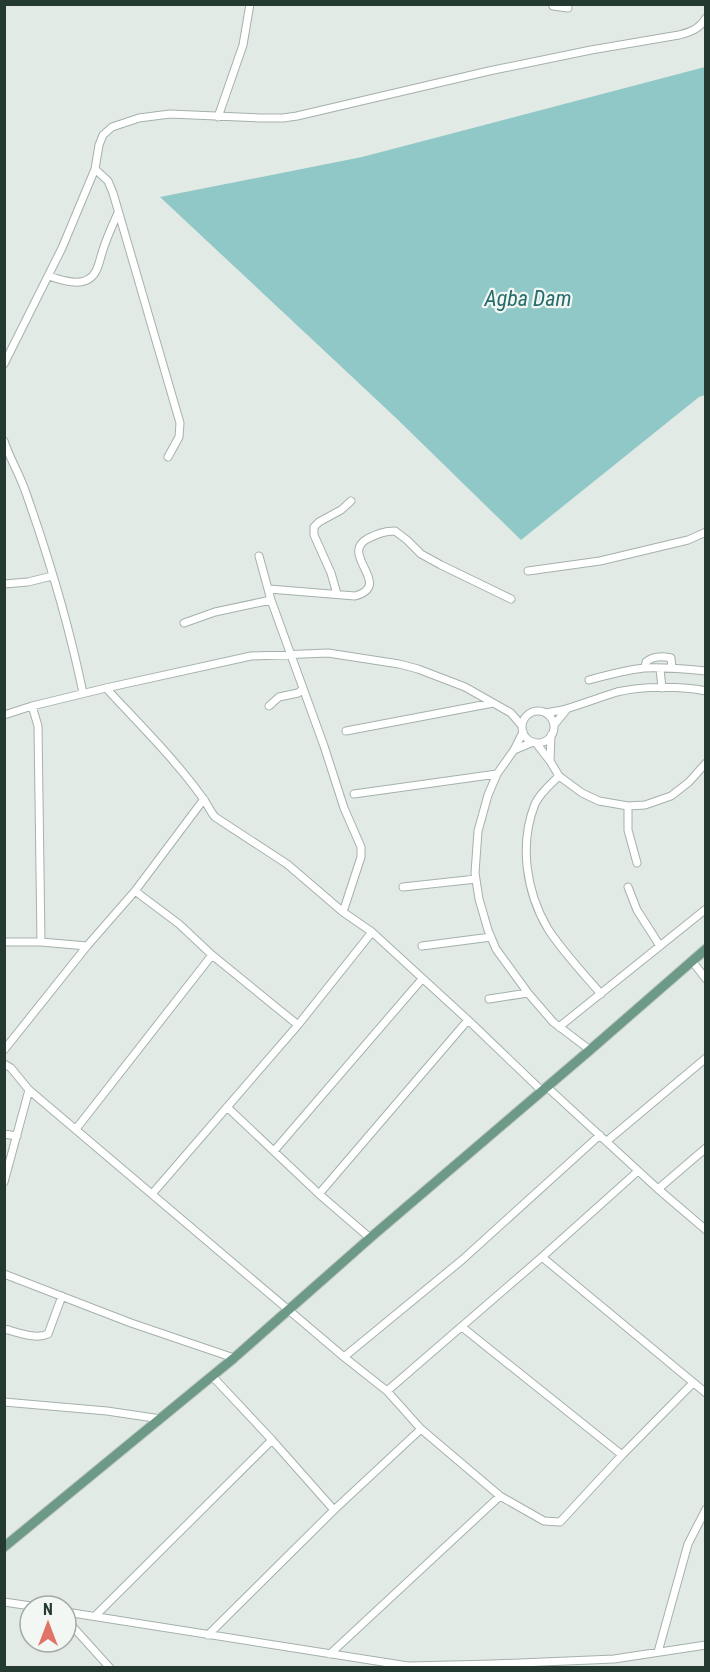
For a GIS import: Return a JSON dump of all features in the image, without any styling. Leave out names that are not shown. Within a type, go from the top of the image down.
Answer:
[{"type":"main road","points":[[4,1546],[234,1358],[705,949]]},
{"type":"street","points":[[218,117],[243,45],[250,4]]},
{"type":"street","points":[[553,4],[553,6],[568,8]]},
{"type":"street","points":[[4,364],[49,276],[95,169],[103,135],[112,127],[139,117],[170,114],[283,118],[500,69],[679,35],[691,32],[701,25],[705,18]]},
{"type":"street","points":[[95,169],[108,181],[180,423],[178,437],[168,457]]},
{"type":"street","points":[[49,276],[66,282],[76,282],[86,281],[93,276],[118,213]]},
{"type":"street","points":[[5,446],[25,489],[52,576],[83,693]]},
{"type":"street","points":[[337,594],[314,535],[314,527],[351,501]]},
{"type":"street","points":[[269,589],[354,596],[364,593],[368,590],[369,584],[358,547],[369,538],[387,531],[395,531],[421,554],[511,598]]},
{"type":"street","points":[[528,572],[600,561],[688,540],[705,532]]},
{"type":"street","points":[[259,556],[271,600],[344,808],[361,847],[361,857],[344,912]]},
{"type":"street","points":[[4,584],[28,582],[52,576]]},
{"type":"street","points":[[184,623],[215,612],[271,600]]},
{"type":"street","points":[[4,714],[83,693],[251,656],[291,653],[328,653],[418,669],[465,687],[511,713],[528,714],[538,711],[546,713],[567,709],[621,691],[694,688],[705,691]]},
{"type":"street","points":[[645,668],[649,660],[663,657],[671,658],[672,668]]},
{"type":"street","points":[[589,680],[645,668],[705,671]]},
{"type":"street","points":[[660,669],[662,688]]},
{"type":"street","points":[[106,688],[170,758],[204,799],[215,817],[287,864],[344,912],[372,932],[705,1230]]},
{"type":"street","points":[[269,706],[279,697],[298,693],[303,689]]},
{"type":"street","points":[[346,731],[493,703]]},
{"type":"street","points":[[32,706],[38,726],[41,942]]},
{"type":"street","points":[[550,761],[551,735],[554,725],[567,709]]},
{"type":"street","points":[[511,713],[527,738],[535,742],[559,776],[582,793],[599,801],[628,806],[645,805],[671,796],[705,763]]},
{"type":"street","points":[[546,713],[554,725]]},
{"type":"street","points":[[528,714],[523,721],[514,750],[497,774],[488,795],[478,831],[476,879],[479,899],[496,949],[528,993],[559,1027],[590,1050]]},
{"type":"street","points":[[514,750],[535,742],[543,742],[551,735]]},
{"type":"street","points":[[354,794],[497,774]]},
{"type":"street","points":[[559,776],[543,792],[536,803],[527,831],[525,857],[539,913],[549,930],[601,994]]},
{"type":"street","points":[[4,1050],[87,946],[135,891],[204,799]]},
{"type":"street","points":[[628,806],[628,830],[637,863]]},
{"type":"street","points":[[403,887],[476,879]]},
{"type":"street","points":[[628,887],[637,910],[660,946]]},
{"type":"street","points":[[135,891],[179,924],[212,955],[298,1025]]},
{"type":"street","points":[[559,1027],[705,909]]},
{"type":"street","points":[[152,1194],[298,1025],[372,932]]},
{"type":"street","points":[[422,946],[491,937]]},
{"type":"street","points":[[4,942],[87,946]]},
{"type":"street","points":[[76,1129],[212,955]]},
{"type":"street","points":[[692,961],[705,979]]},
{"type":"street","points":[[274,1151],[422,979]]},
{"type":"street","points":[[489,999],[528,993]]},
{"type":"street","points":[[319,1194],[468,1020]]},
{"type":"street","points":[[607,1141],[705,1058]]},
{"type":"street","points":[[4,1064],[11,1068],[29,1090],[387,1391],[421,1429],[500,1496],[544,1521],[560,1522],[693,1383]]},
{"type":"street","points":[[4,1182],[29,1090]]},
{"type":"street","points":[[227,1107],[319,1194],[370,1238]]},
{"type":"street","points":[[4,1134],[17,1136]]},
{"type":"street","points":[[344,1357],[462,1260],[600,1135]]},
{"type":"street","points":[[658,1189],[705,1148]]},
{"type":"street","points":[[387,1391],[638,1171]]},
{"type":"street","points":[[542,1257],[705,1393]]},
{"type":"street","points":[[4,1274],[131,1323],[234,1358]]},
{"type":"street","points":[[4,1329],[34,1336],[48,1334],[63,1296]]},
{"type":"street","points":[[462,1327],[622,1455]]},
{"type":"street","points":[[212,1376],[334,1510]]},
{"type":"street","points":[[4,1402],[107,1411],[161,1419]]},
{"type":"street","points":[[208,1635],[334,1510],[421,1429]]},
{"type":"street","points":[[95,1616],[272,1440]]},
{"type":"street","points":[[330,1654],[500,1496]]},
{"type":"street","points":[[658,1652],[688,1545],[705,1509]]},
{"type":"street","points":[[78,1614],[408,1666],[493,1666],[614,1659],[705,1645]]},
{"type":"street","points":[[78,1633],[110,1668]]},
{"type":"street","points":[[613,1668],[614,1659]]},
{"type":"water","name":"Agba Dam","points":[[705,67],[705,395],[699,397],[521,540],[395,417],[160,197],[362,157]]}]
